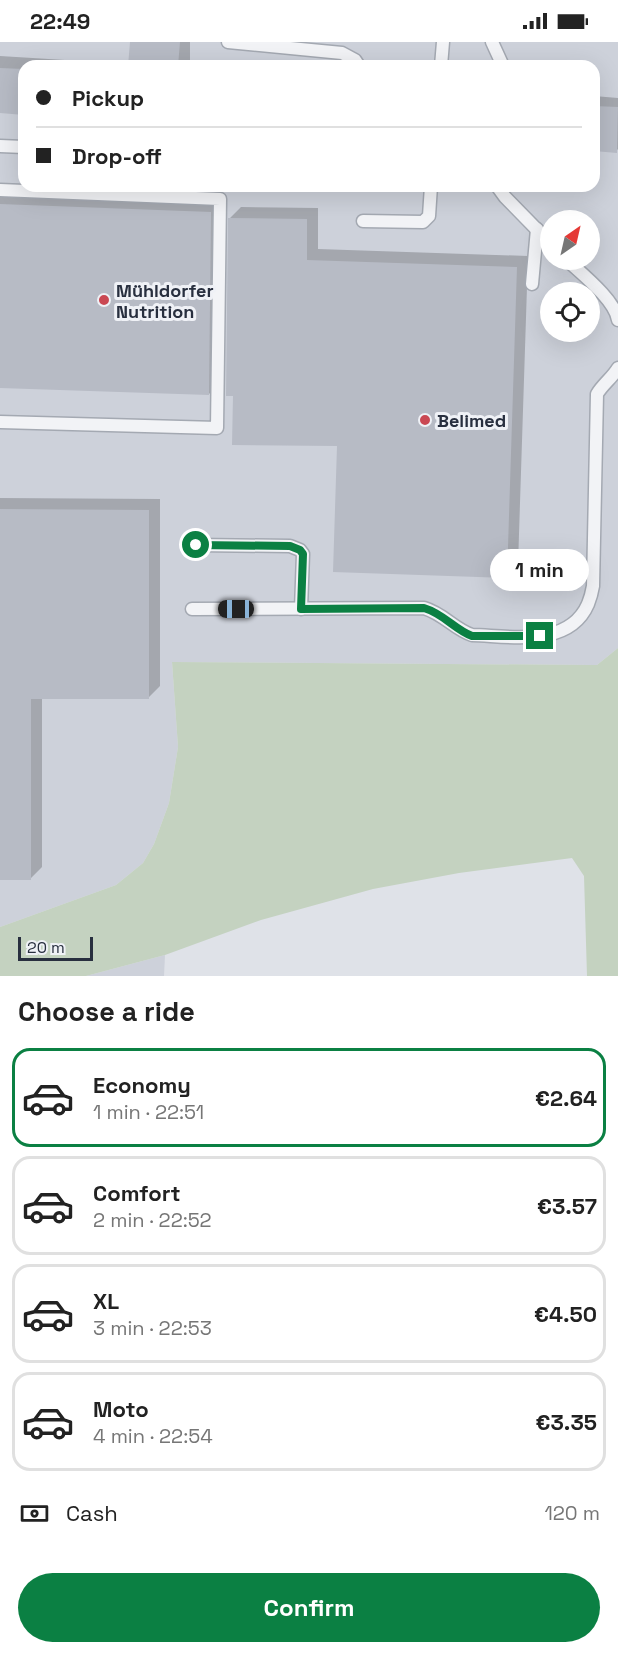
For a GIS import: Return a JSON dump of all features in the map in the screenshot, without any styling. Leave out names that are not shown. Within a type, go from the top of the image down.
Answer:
[{"type":"lane","points":[[228,42],[342,53],[355,60]]},
{"type":"lane","points":[[442,60],[443,42]]},
{"type":"lane","points":[[492,42],[501,60]]},
{"type":"lane","points":[[0,146],[18,147]]},
{"type":"lane","points":[[0,190],[18,191]]},
{"type":"lane","points":[[0,422],[217,428],[220,199],[49,192]]},
{"type":"lane","points":[[363,221],[423,222],[429,216],[431,192]]},
{"type":"lane","points":[[502,192],[540,232]]},
{"type":"lane","points":[[532,284],[537,229]]},
{"type":"lane","points":[[577,270],[607,300],[617,314],[618,320]]},
{"type":"lane","points":[[192,609],[424,608],[437,612],[472,636],[555,634],[580,616],[587,605],[593,586],[597,394],[602,384],[613,376],[618,368]]},
{"type":"lane","points":[[196,545],[290,546],[300,550],[303,554],[301,609]]},
{"type":"shaded area","points":[[0,42],[618,42],[618,648],[597,665],[172,662],[178,747],[169,803],[154,844],[143,863],[116,885],[0,927]]},
{"type":"shaded area","points":[[165,955],[164,976],[86,976]]},
{"type":"green space","points":[[618,648],[618,976],[587,976],[584,876],[572,858],[459,873],[373,889],[261,920],[165,955],[86,976],[0,976],[0,927],[116,885],[143,863],[154,844],[169,803],[178,747],[172,662],[597,665]]},
{"type":"building","points":[[130,42],[180,42],[178,60],[128,60]]},
{"type":"building","points":[[0,68],[18,69],[18,114],[0,113]]},
{"type":"building","points":[[600,106],[618,107],[617,153],[600,152]]},
{"type":"building","name":"Mühldorfer Nutrition","points":[[0,204],[211,212],[209,395],[0,388]]},
{"type":"building","name":"Belimed","points":[[228,218],[307,219],[307,260],[517,267],[507,578],[333,572],[337,446],[232,445],[233,396],[226,396]]},
{"type":"building","points":[[0,509],[149,510],[149,699],[31,699],[31,880],[0,880]]},
{"type":"place","name":"Mühldorfer Nutrition","points":[[104,300]]},
{"type":"place","name":"Belimed","points":[[425,420]]},
{"type":"route","points":[[196,545],[290,546],[300,550],[303,554],[301,609],[424,608],[437,612],[472,636],[540,636]]}]
